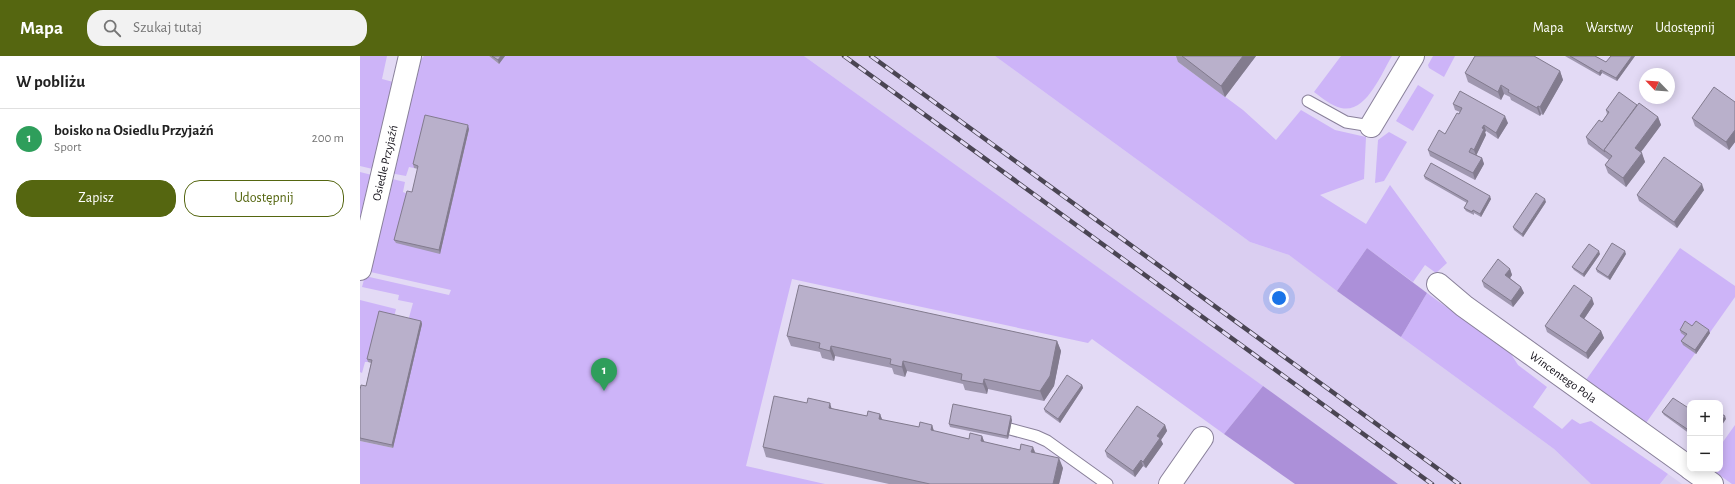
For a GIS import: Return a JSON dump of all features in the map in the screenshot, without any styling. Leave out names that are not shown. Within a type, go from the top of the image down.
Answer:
[{"type":"street","name":"Osiedle Przyjaźń","points":[[360,269],[410,56]]},
{"type":"street","points":[[1372,126],[1413,56]]},
{"type":"street","name":"Wincentego Pola","points":[[1438,284],[1464,306],[1687,466]]},
{"type":"street","points":[[1170,484],[1202,438]]},
{"type":"street","name":"Wincentego Pola","points":[[1695,472],[1712,484]]},
{"type":"lane","points":[[1308,101],[1346,122],[1372,126]]},
{"type":"lane","points":[[1010,429],[1036,436],[1047,441],[1107,484]]},
{"type":"shaded area","points":[[360,56],[387,56],[382,79],[397,83],[377,170],[360,166]]},
{"type":"shaded area","points":[[424,56],[489,56],[499,64],[505,56],[804,56],[1263,386],[1224,434],[1092,339],[1088,343],[792,279],[746,466],[825,484],[360,484],[360,441],[393,448],[408,321],[413,303],[398,300],[399,295],[362,287],[365,276],[449,295],[451,290],[366,271],[388,178],[405,182],[403,192],[408,194],[440,253],[469,129],[426,119],[414,168],[409,167],[406,176],[390,173],[414,66]]},
{"type":"shaded area","points":[[804,56],[995,56],[1250,242],[1289,255],[1554,449],[1591,484],[1398,484]]},
{"type":"shaded area","points":[[995,56],[1183,56],[1178,62],[1243,110],[1276,140],[1301,110],[1335,130],[1366,137],[1364,179],[1320,195],[1366,224],[1390,185],[1447,263],[1436,273],[1425,265],[1413,282],[1367,248],[1337,291],[1289,255],[1250,242]]},
{"type":"shaded area","points":[[1341,56],[1392,56],[1372,91],[1358,105],[1350,108],[1334,106],[1314,92]]},
{"type":"shaded area","points":[[1433,56],[1455,56],[1444,77],[1429,68],[1428,65]]},
{"type":"shaded area","points":[[1418,85],[1434,95],[1413,131],[1396,121]]},
{"type":"shaded area","points":[[1389,132],[1407,142],[1384,181],[1375,183],[1378,140]]},
{"type":"shaded area","points":[[360,172],[376,176],[360,242]]},
{"type":"shaded area","points":[[1367,248],[1427,293],[1401,337],[1337,291]]},
{"type":"shaded area","points":[[1680,248],[1735,286],[1735,297],[1646,423],[1586,380]]},
{"type":"shaded area","points":[[1427,293],[1511,354],[1518,365],[1547,387],[1533,407],[1562,429],[1572,419],[1580,424],[1591,421],[1668,474],[1660,484],[1591,484],[1554,449],[1401,337]]},
{"type":"shaded area","points":[[360,300],[396,309],[394,317],[368,362],[365,362],[362,373],[360,372]]},
{"type":"shaded area","points":[[1263,386],[1398,484],[1295,484],[1224,434]]},
{"type":"shaded area","points":[[1735,425],[1735,484],[1732,484],[1715,472],[1723,472],[1723,442]]},
{"type":"shaded area","points":[[1668,474],[1682,484],[1660,484]]},
{"type":"building","points":[[492,56],[501,56],[498,60]]},
{"type":"building","points":[[1182,56],[1243,56],[1221,86]]},
{"type":"building","points":[[1475,56],[1534,56],[1560,71],[1540,107],[1538,106],[1537,108],[1508,92],[1509,90],[1501,85],[1498,92],[1465,73]]},
{"type":"building","points":[[1570,56],[1595,56],[1606,62],[1611,56],[1632,56],[1616,78],[1601,70],[1599,73]]},
{"type":"building","points":[[1714,87],[1735,102],[1735,130],[1726,142],[1692,118]]},
{"type":"building","points":[[1460,91],[1505,116],[1496,133],[1484,125],[1482,128],[1484,129],[1474,150],[1471,148],[1469,152],[1482,158],[1473,173],[1428,150],[1439,130],[1445,134],[1457,113],[1459,114],[1462,108],[1453,104]]},
{"type":"building","points":[[1619,92],[1637,105],[1604,150],[1605,152],[1586,137],[1599,120],[1602,122],[1609,112],[1606,110]]},
{"type":"building","points":[[1639,103],[1658,117],[1635,148],[1642,153],[1623,178],[1605,165],[1612,156],[1604,150]]},
{"type":"building","points":[[425,115],[468,125],[439,250],[394,240],[407,191],[412,192],[418,166],[413,164]]},
{"type":"building","points":[[1664,157],[1702,184],[1674,222],[1637,195]]},
{"type":"building","points":[[1431,163],[1490,196],[1480,214],[1473,210],[1472,212],[1464,208],[1468,201],[1424,176]]},
{"type":"building","points":[[1536,193],[1545,199],[1522,234],[1513,227]]},
{"type":"building","points":[[1612,243],[1625,251],[1608,277],[1596,269]]},
{"type":"building","points":[[1589,244],[1599,251],[1583,274],[1572,267]]},
{"type":"building","points":[[1498,259],[1510,269],[1505,275],[1521,287],[1511,301],[1482,281]]},
{"type":"building","points":[[799,285],[1057,341],[1050,376],[1040,391],[984,379],[983,384],[961,380],[962,374],[903,361],[902,367],[890,364],[891,359],[831,346],[830,351],[819,348],[820,343],[787,336]]},
{"type":"building","points":[[1574,285],[1592,298],[1580,316],[1601,331],[1586,353],[1545,326]]},
{"type":"building","points":[[379,311],[421,321],[392,445],[360,438],[360,390],[361,385],[366,386],[372,360],[367,359]]},
{"type":"building","points":[[1685,321],[1692,326],[1696,321],[1709,330],[1695,350],[1681,341],[1687,334],[1680,330]]},
{"type":"building","points":[[1067,375],[1082,385],[1058,419],[1044,409]]},
{"type":"building","points":[[774,396],[807,403],[808,398],[830,403],[829,408],[867,416],[868,411],[880,414],[879,419],[919,427],[920,422],[932,425],[931,430],[969,439],[970,433],[982,436],[981,441],[1020,450],[1021,444],[1033,447],[1031,452],[1059,458],[1053,484],[930,484],[763,447]]},
{"type":"building","points":[[1673,398],[1687,407],[1687,429],[1662,412]]},
{"type":"building","points":[[953,404],[1011,416],[1007,436],[949,424]]},
{"type":"building","points":[[1137,406],[1165,425],[1157,436],[1160,438],[1143,462],[1141,460],[1133,471],[1105,451]]},
{"type":"railway","points":[[844,56],[1432,484]]},
{"type":"railway","points":[[871,56],[1459,484]]},
{"type":"place","name":"boisko na Osiedlu Przyjażń","points":[[604,391]]}]
